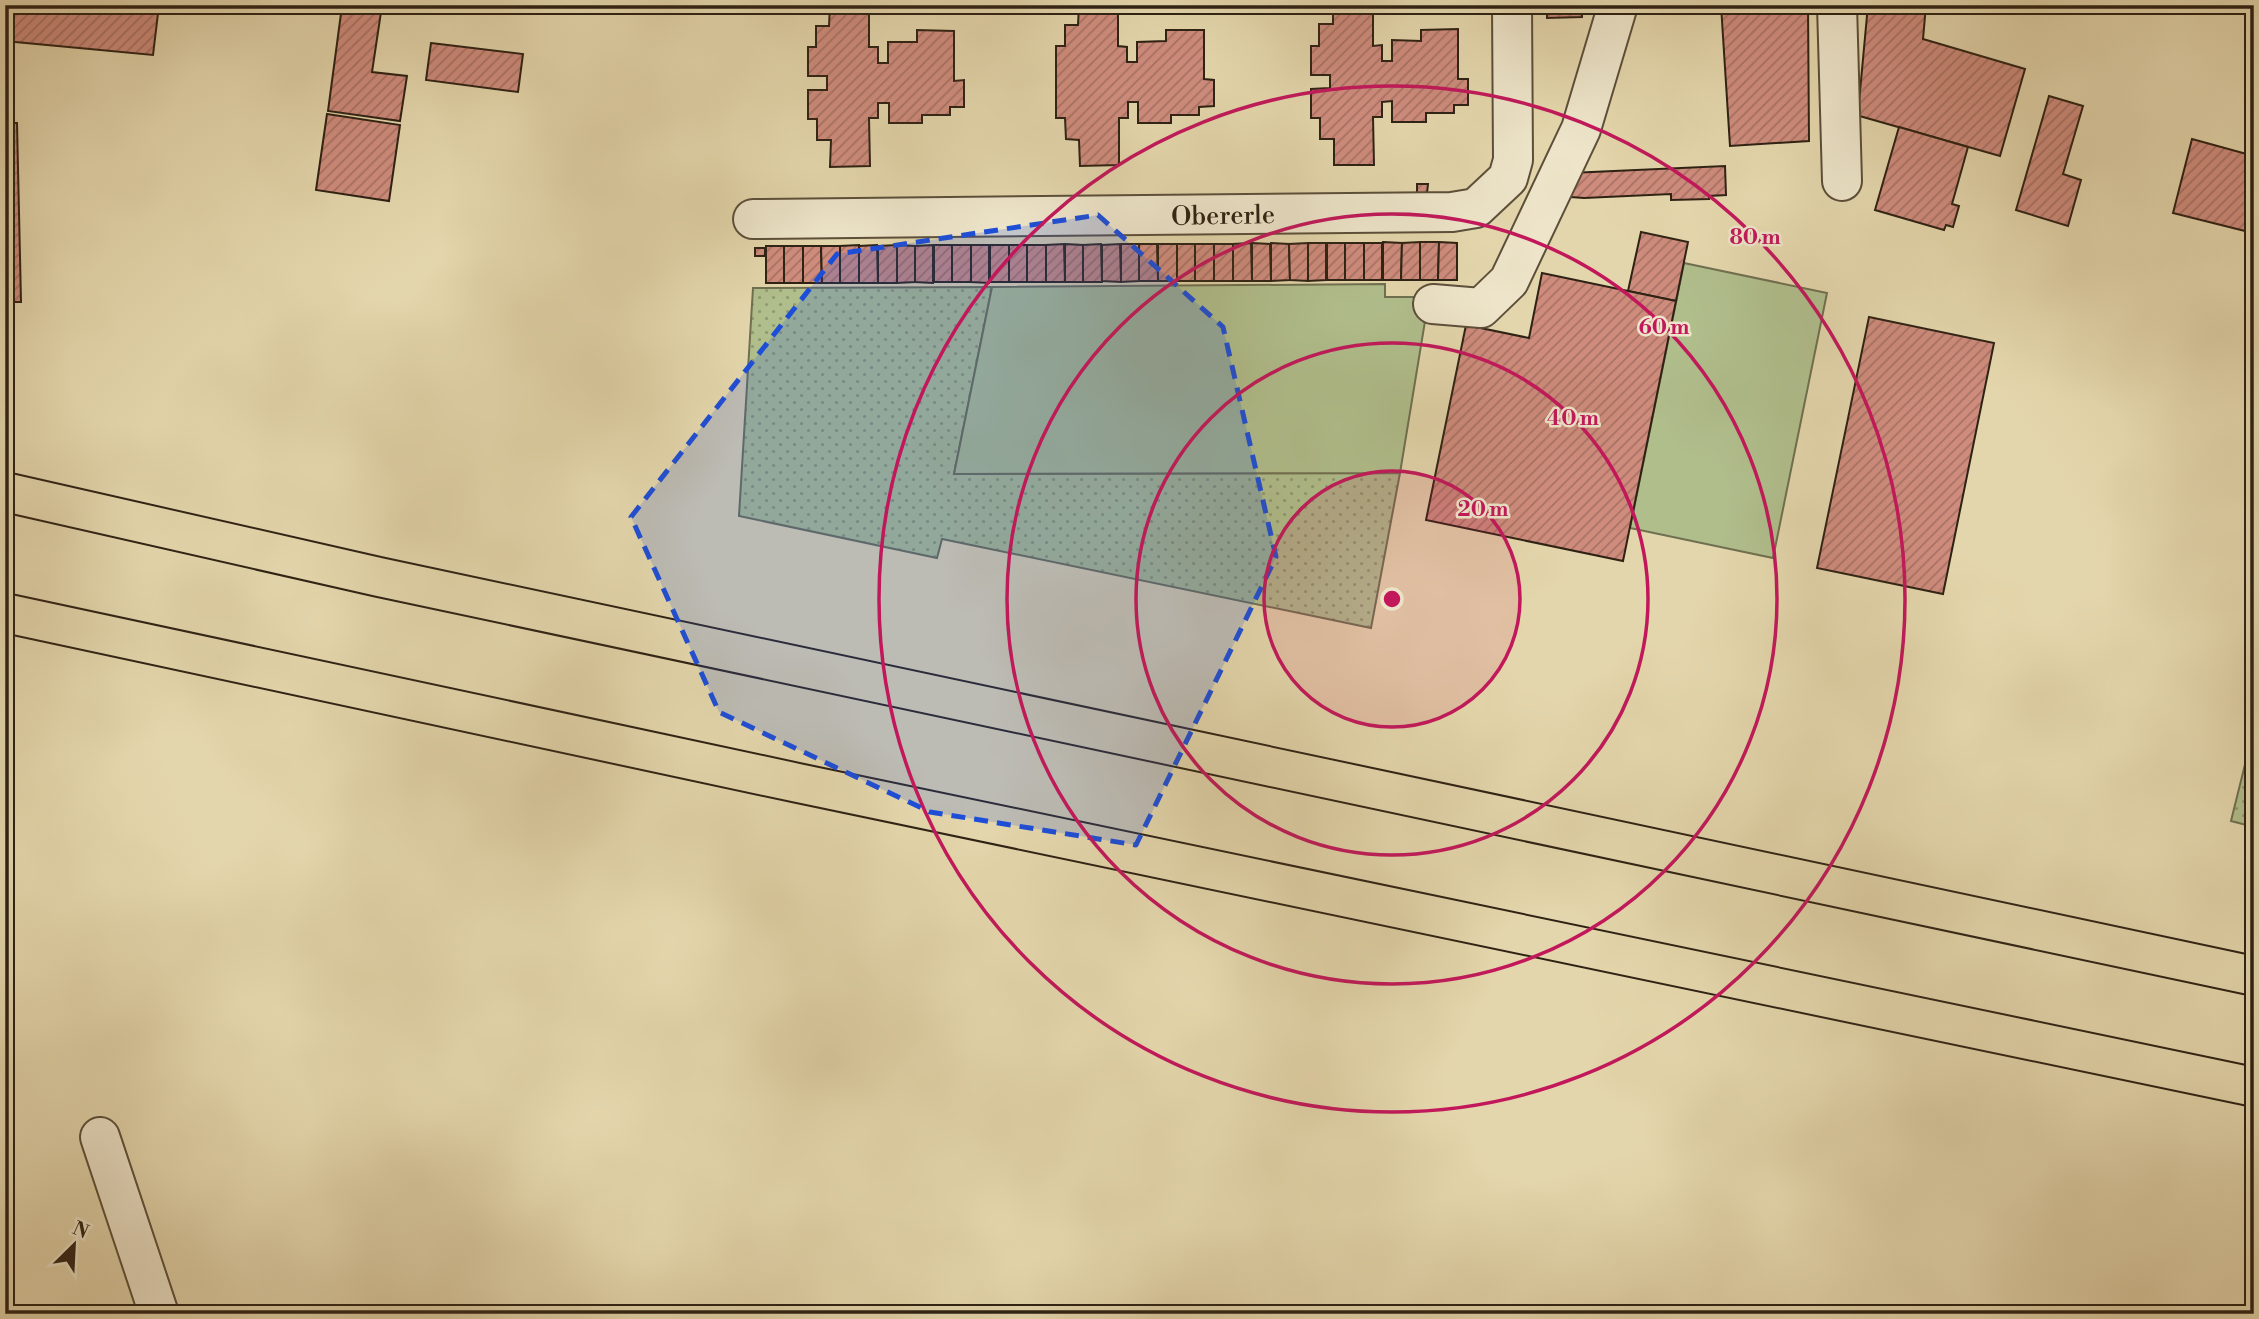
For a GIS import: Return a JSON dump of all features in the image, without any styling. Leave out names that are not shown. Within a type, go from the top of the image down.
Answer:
[{"type":"highway","points":[[5,492],[407,583],[2254,976]]},
{"type":"highway","points":[[5,613],[771,777],[2254,1087]]},
{"type":"lane","name":"Obererle","points":[[753,219],[1452,212],[1476,208],[1508,178],[1513,160],[1512,5]]},
{"type":"lane","points":[[1433,304],[1481,308],[1509,281],[1581,129],[1618,5]]},
{"type":"lane","points":[[1837,5],[1842,181]]},
{"type":"lane","points":[[100,1137],[159,1314]]},
{"type":"highlighted area","points":[[1098,215],[1223,327],[1276,557],[1136,845],[930,812],[719,712],[631,517],[837,254]]},
{"type":"green space","points":[[1684,263],[1827,293],[1773,558],[1630,528]]},
{"type":"green space","points":[[1385,284],[1385,297],[1429,297],[1400,473],[954,474],[992,287]]},
{"type":"green space","points":[[992,287],[954,474],[1400,473],[1371,628],[942,539],[937,558],[739,516],[753,288]]},
{"type":"green space","points":[[2254,728],[2254,827],[2231,821]]},
{"type":"building","points":[[5,5],[159,5],[153,55],[5,41]]},
{"type":"building","points":[[343,5],[382,5],[381,12]]},
{"type":"building","points":[[830,5],[869,5],[869,47],[878,47],[878,63],[888,63],[888,42],[917,42],[917,30],[954,31],[954,81],[964,80],[964,107],[950,107],[950,115],[922,115],[922,123],[889,123],[889,103],[878,103],[878,118],[869,118],[870,166],[830,167],[831,140],[817,140],[817,119],[808,119],[808,90],[827,90],[827,76],[808,76],[808,47],[816,47],[816,26],[829,26]]},
{"type":"building","points":[[1079,5],[1118,5],[1118,46],[1127,47],[1127,62],[1137,62],[1137,42],[1166,41],[1166,30],[1204,30],[1204,79],[1214,80],[1214,106],[1199,107],[1199,115],[1171,115],[1171,123],[1138,123],[1138,102],[1128,102],[1128,118],[1119,118],[1119,165],[1080,166],[1079,140],[1066,139],[1065,118],[1056,118],[1056,46],[1065,46],[1065,25],[1078,25]]},
{"type":"building","points":[[1333,5],[1373,5],[1373,46],[1382,45],[1382,61],[1392,61],[1392,40],[1421,41],[1421,30],[1458,29],[1458,79],[1468,79],[1468,105],[1454,105],[1454,113],[1426,113],[1426,122],[1392,122],[1392,101],[1382,102],[1382,117],[1373,117],[1374,165],[1334,165],[1334,139],[1320,139],[1320,118],[1311,118],[1311,89],[1330,88],[1330,75],[1311,75],[1311,46],[1319,46],[1319,24],[1333,24]]},
{"type":"building","points":[[1547,5],[1582,5],[1582,17],[1547,18]]},
{"type":"building","points":[[1721,5],[1808,5],[1809,141],[1730,146]]},
{"type":"building","points":[[1868,5],[1926,5],[1923,39],[2025,69],[2000,156],[1856,115]]},
{"type":"building","points":[[342,6],[381,12],[372,72],[407,76],[400,121],[328,111]]},
{"type":"building","points":[[431,43],[523,54],[518,92],[426,80]]},
{"type":"building","points":[[2049,96],[2083,106],[2063,174],[2081,180],[2068,226],[2016,210]]},
{"type":"building","points":[[327,114],[400,125],[389,201],[316,190]]},
{"type":"building","points":[[5,123],[17,123],[21,302],[5,302]]},
{"type":"building","points":[[1899,127],[1968,147],[1952,204],[1959,206],[1953,227],[1946,225],[1944,230],[1875,210]]},
{"type":"building","points":[[2192,139],[2254,156],[2254,196],[2245,231],[2173,213]]},
{"type":"building","points":[[1725,166],[1726,195],[1709,196],[1709,199],[1671,200],[1671,194],[1571,197],[1570,173]]},
{"type":"building","points":[[1417,184],[1428,184],[1427,193],[1417,193]]},
{"type":"building","points":[[1641,232],[1688,242],[1676,301],[1628,291]]},
{"type":"building","points":[[1383,242],[1402,243],[1401,280],[1383,280]]},
{"type":"building","points":[[1420,242],[1439,242],[1438,280],[1420,280]]},
{"type":"building","points":[[1420,242],[1420,280],[1401,280],[1402,243]]},
{"type":"building","points":[[1439,242],[1457,243],[1457,280],[1438,280]]},
{"type":"building","points":[[1251,243],[1252,281],[1233,281],[1233,244]]},
{"type":"building","points":[[1252,243],[1270,244],[1271,281],[1252,281]]},
{"type":"building","points":[[1271,243],[1289,244],[1290,280],[1271,281]]},
{"type":"building","points":[[1308,243],[1326,243],[1326,280],[1308,281]]},
{"type":"building","points":[[1308,243],[1308,281],[1290,280],[1289,244]]},
{"type":"building","points":[[1327,243],[1345,243],[1345,280],[1327,280]]},
{"type":"building","points":[[1345,243],[1364,243],[1364,280],[1345,280]]},
{"type":"building","points":[[1364,243],[1382,243],[1382,280],[1364,280]]},
{"type":"building","points":[[1064,244],[1065,282],[1046,282],[1046,245]]},
{"type":"building","points":[[1065,244],[1083,245],[1083,282],[1065,282]]},
{"type":"building","points":[[1101,244],[1102,282],[1083,282],[1083,245]]},
{"type":"building","points":[[1120,244],[1121,282],[1102,281],[1102,245]]},
{"type":"building","points":[[1121,244],[1139,244],[1139,281],[1121,282]]},
{"type":"building","points":[[1139,244],[1157,244],[1158,281],[1139,281]]},
{"type":"building","points":[[1158,244],[1177,244],[1177,281],[1158,281]]},
{"type":"building","points":[[1177,244],[1195,244],[1195,281],[1177,281]]},
{"type":"building","points":[[1195,244],[1214,244],[1214,281],[1195,281]]},
{"type":"building","points":[[1214,244],[1233,244],[1233,281],[1214,281]]},
{"type":"building","points":[[859,245],[859,283],[840,283],[840,246]]},
{"type":"building","points":[[877,245],[878,283],[859,283],[859,246]]},
{"type":"building","points":[[897,245],[915,246],[915,282],[897,283]]},
{"type":"building","points":[[897,245],[897,283],[878,283],[878,246]]},
{"type":"building","points":[[933,245],[933,283],[915,282],[915,246]]},
{"type":"building","points":[[934,245],[952,245],[952,282],[934,282]]},
{"type":"building","points":[[952,245],[971,245],[971,282],[952,282]]},
{"type":"building","points":[[971,245],[989,245],[989,283],[971,282]]},
{"type":"building","points":[[990,245],[1009,245],[1009,282],[990,282]]},
{"type":"building","points":[[1009,245],[1027,245],[1027,282],[1009,282]]},
{"type":"building","points":[[1027,245],[1046,245],[1046,282],[1027,282]]},
{"type":"building","points":[[766,246],[784,246],[784,283],[766,283]]},
{"type":"building","points":[[784,246],[803,246],[803,283],[784,283]]},
{"type":"building","points":[[803,246],[821,246],[822,283],[803,283]]},
{"type":"building","points":[[821,246],[840,246],[840,283],[822,283]]},
{"type":"building","points":[[755,248],[765,248],[765,256],[755,256]]},
{"type":"building","points":[[1542,273],[1676,301],[1623,561],[1426,520],[1466,325],[1529,338]]},
{"type":"building","points":[[1869,317],[1994,343],[1943,594],[1817,568]]}]
